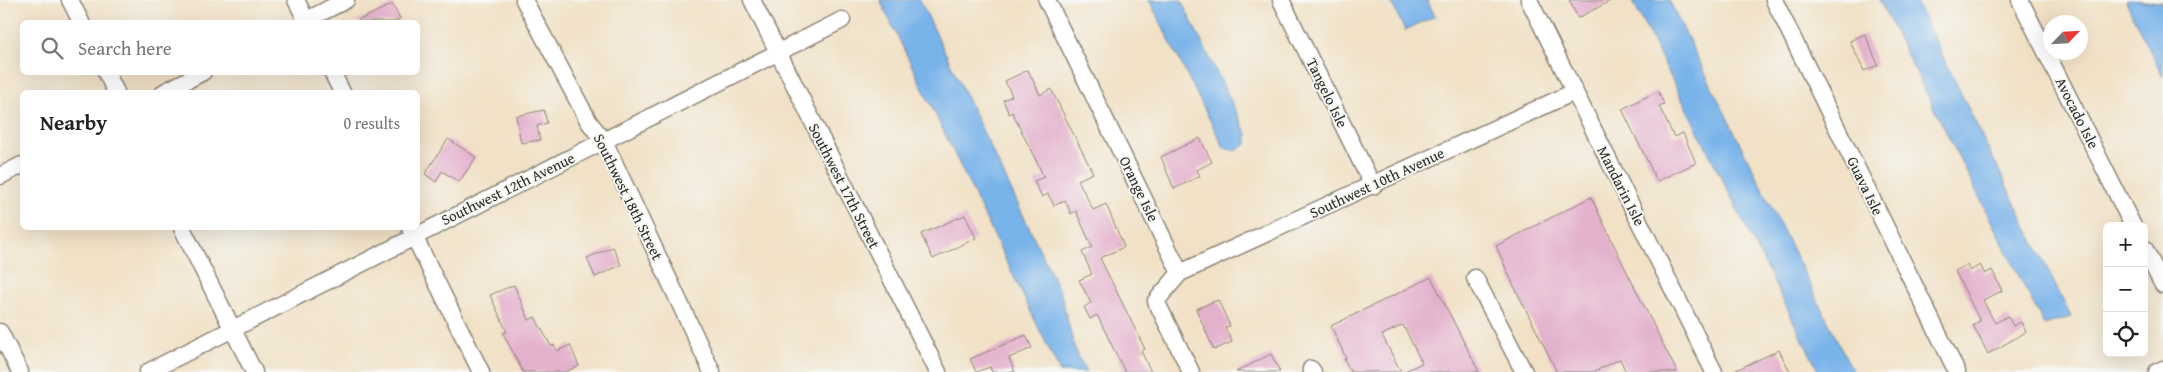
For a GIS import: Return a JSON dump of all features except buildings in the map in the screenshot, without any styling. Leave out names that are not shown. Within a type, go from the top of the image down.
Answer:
[{"type":"street","points":[[70,0],[80,20]]},
{"type":"street","points":[[296,0],[305,20]]},
{"type":"street","points":[[310,20],[346,0]]},
{"type":"street","name":"Southwest 18th Street","points":[[524,0],[590,122],[604,141],[712,372]]},
{"type":"street","name":"Southwest 17th Street","points":[[752,0],[938,372]]},
{"type":"street","name":"Orange Isle","points":[[1047,0],[1180,273]]},
{"type":"street","name":"Tangelo Isle","points":[[1281,0],[1373,186]]},
{"type":"street","name":"Mandarin Isle","points":[[1529,0],[1714,372]]},
{"type":"street","name":"Guava Isle","points":[[1774,0],[1957,372]]},
{"type":"street","name":"Avocado Isle","points":[[2020,0],[2131,222]]},
{"type":"street","name":"Southwest 12th Avenue","points":[[420,228],[604,141],[842,20]]},
{"type":"street","points":[[108,75],[115,90]]},
{"type":"street","points":[[168,90],[197,75]]},
{"type":"street","points":[[334,75],[341,90]]},
{"type":"street","name":"Southwest 10th Avenue","points":[[1180,273],[1373,186],[1574,92]]},
{"type":"street","points":[[0,176],[20,165]]},
{"type":"street","points":[[183,230],[254,372]]},
{"type":"street","points":[[412,232],[481,372]]},
{"type":"street","name":"Southwest 12th Avenue","points":[[148,372],[412,232]]},
{"type":"street","points":[[2148,256],[2163,285]]},
{"type":"street","points":[[1180,273],[1156,302],[1191,372]]},
{"type":"street","points":[[1475,278],[1524,372]]},
{"type":"street","points":[[0,332],[20,372]]},
{"type":"street","points":[[2157,372],[2163,369]]},
{"type":"water","points":[[880,0],[920,0],[1061,294],[1075,350],[1086,372],[1060,372]]},
{"type":"water","points":[[1149,0],[1181,0],[1247,134],[1247,144],[1236,151],[1224,148]]},
{"type":"water","points":[[1390,0],[1427,0],[1435,16],[1405,30]]},
{"type":"water","points":[[1632,0],[1669,0],[1853,372],[1819,372]]},
{"type":"water","points":[[1879,0],[1915,0],[2071,317],[2044,325]]},
{"type":"water","points":[[2125,0],[2163,2],[2163,77]]}]
